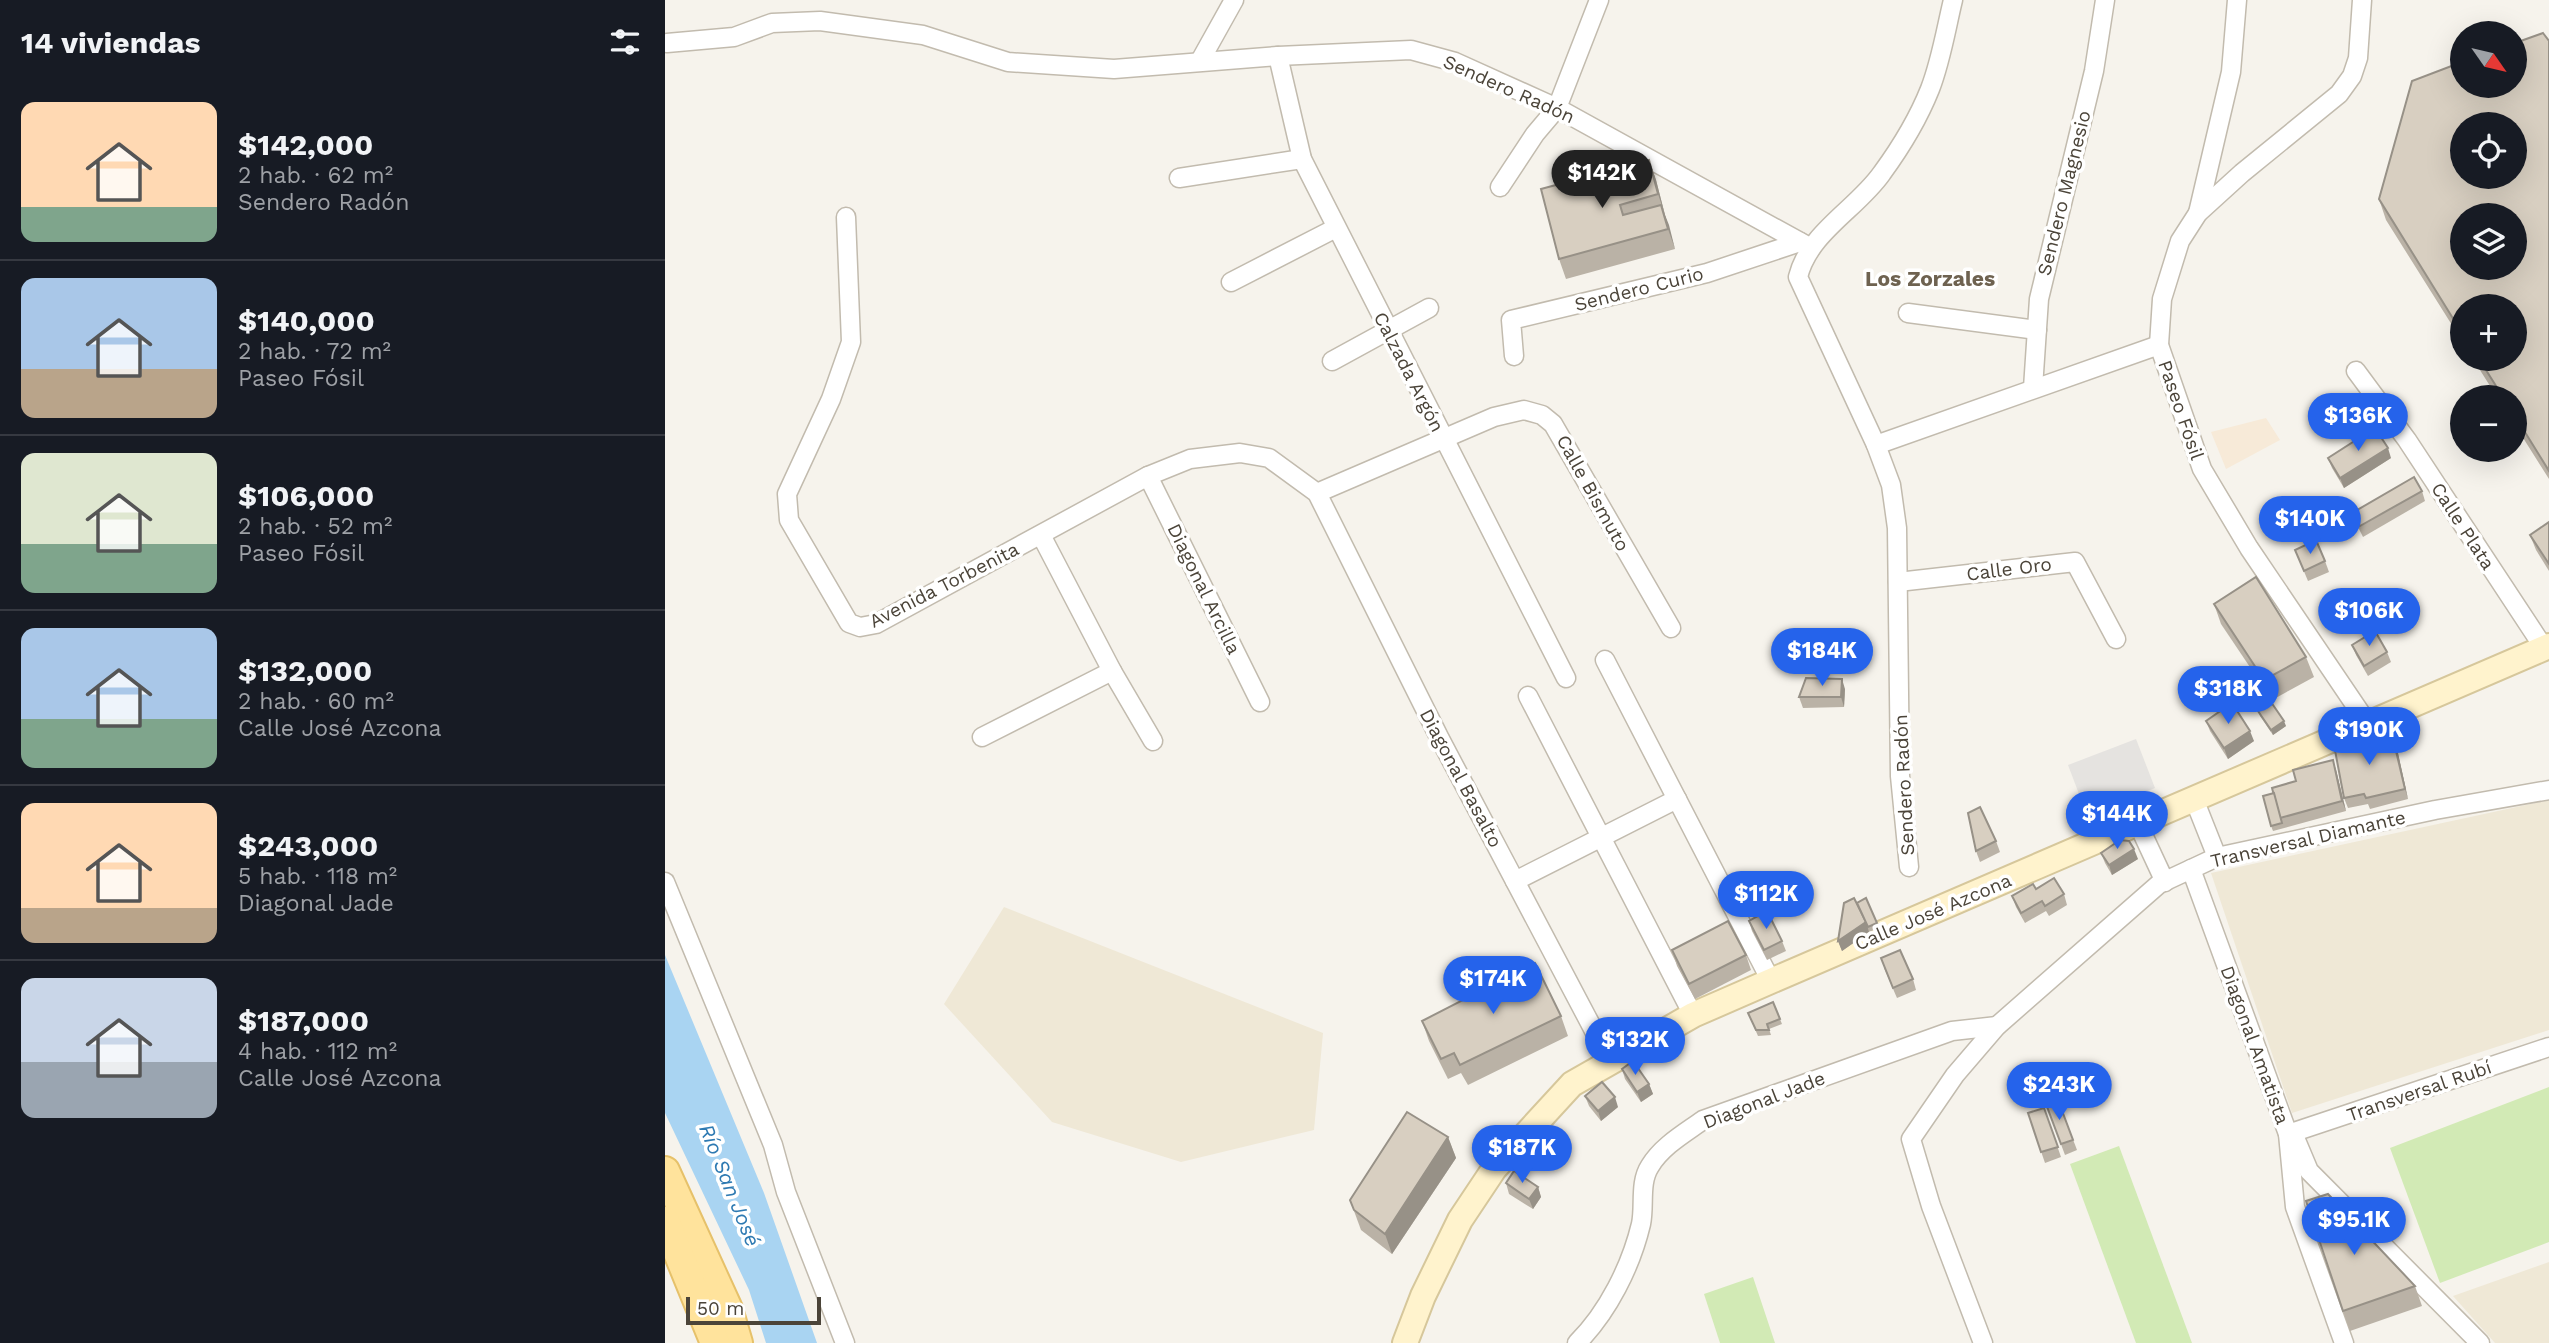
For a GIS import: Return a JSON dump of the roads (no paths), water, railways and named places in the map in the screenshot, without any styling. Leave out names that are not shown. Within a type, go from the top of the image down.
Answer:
[{"type":"main road","name":"Calle José Azcona","points":[[1405,1343],[1423,1296],[1460,1220],[1494,1169],[1572,1084],[1610,1060],[1693,1015],[1770,981],[2547,647]]},
{"type":"main road","points":[[665,1171],[728,1309],[738,1343]]},
{"type":"main road","points":[[665,1221],[715,1343]]},
{"type":"street","points":[[1200,61],[1234,0]]},
{"type":"street","points":[[1500,187],[1557,108],[1599,0]]},
{"type":"street","points":[[1806,245],[1880,176],[1910,130],[1931,87],[1953,0]]},
{"type":"street","name":"Sendero Magnesio","points":[[2033,388],[2039,299],[2094,71],[2105,0]]},
{"type":"street","points":[[2197,213],[2231,72],[2237,0]]},
{"type":"street","name":"Paseo Fósil","points":[[2362,0],[2358,58],[2352,76],[2339,94],[2197,213],[2180,241],[2162,299],[2159,345],[2202,469],[2249,548],[2368,724]]},
{"type":"street","name":"Sendero Radón","points":[[667,43],[734,37],[772,23],[820,22],[923,35],[1008,62],[1114,69],[1278,56],[1411,50],[1455,62],[1557,108],[1806,245],[1798,276],[1877,444],[1891,485],[1897,528],[1900,776],[1909,867]]},
{"type":"street","name":"Calzada Argón","points":[[1278,56],[1302,159],[1335,229],[1566,678]]},
{"type":"street","points":[[1179,178],[1302,159]]},
{"type":"street","name":"Avenida Torbenita","points":[[846,217],[851,342],[831,399],[787,494],[789,520],[849,622],[860,627],[876,624],[1148,476],[1190,459],[1240,453],[1269,458],[1317,492]]},
{"type":"street","points":[[1231,282],[1335,229]]},
{"type":"street","name":"Sendero Curio","points":[[1514,356],[1511,320],[1706,273],[1806,245]]},
{"type":"street","points":[[1332,361],[1429,308]]},
{"type":"street","points":[[1909,313],[2037,330]]},
{"type":"street","points":[[1877,444],[2159,345]]},
{"type":"street","name":"Calle Plata","points":[[2356,370],[2407,440],[2547,647]]},
{"type":"street","name":"Calle Bismuto","points":[[1317,492],[1494,417],[1524,410],[1542,415],[1553,424],[1671,628]]},
{"type":"street","name":"Diagonal Arcilla","points":[[1148,476],[1260,702]]},
{"type":"street","name":"Diagonal Basalto","points":[[1317,492],[1515,881],[1610,1060]]},
{"type":"street","points":[[1041,535],[1112,671],[1153,741]]},
{"type":"street","name":"Calle Oro","points":[[1898,582],[2075,562],[2116,639]]},
{"type":"street","points":[[1605,660],[1770,981]]},
{"type":"street","points":[[982,737],[1112,671]]},
{"type":"street","points":[[1528,696],[1693,1015]]},
{"type":"street","name":"Transversal Diamante","points":[[1983,1343],[1931,1206],[1911,1139],[1955,1075],[1997,1026],[2095,939],[2165,882],[2217,857],[2435,810],[2549,790]]},
{"type":"street","points":[[1515,881],[1677,799]]},
{"type":"street","points":[[2194,799],[2217,857]]},
{"type":"street","points":[[2138,824],[2165,882]]},
{"type":"street","name":"Diagonal Amatista","points":[[2191,869],[2291,1133],[2295,1207],[2344,1343]]},
{"type":"street","points":[[665,883],[772,1145],[786,1192],[845,1343]]},
{"type":"street","name":"Diagonal Jade","points":[[1577,1343],[1616,1292],[1640,1226],[1644,1181],[1649,1167],[1678,1137],[1703,1120],[1908,1046],[1952,1031],[1997,1026]]},
{"type":"street","name":"Transversal Rubí","points":[[2291,1133],[2549,1047]]},
{"type":"street","points":[[2291,1133],[2309,1171],[2480,1343]]},
{"type":"water","name":"Río San José","points":[[665,955],[764,1193],[817,1343],[766,1343],[749,1290],[665,1113]]},
{"type":"district","name":"Los Zorzales","points":[[1930,278]]}]
